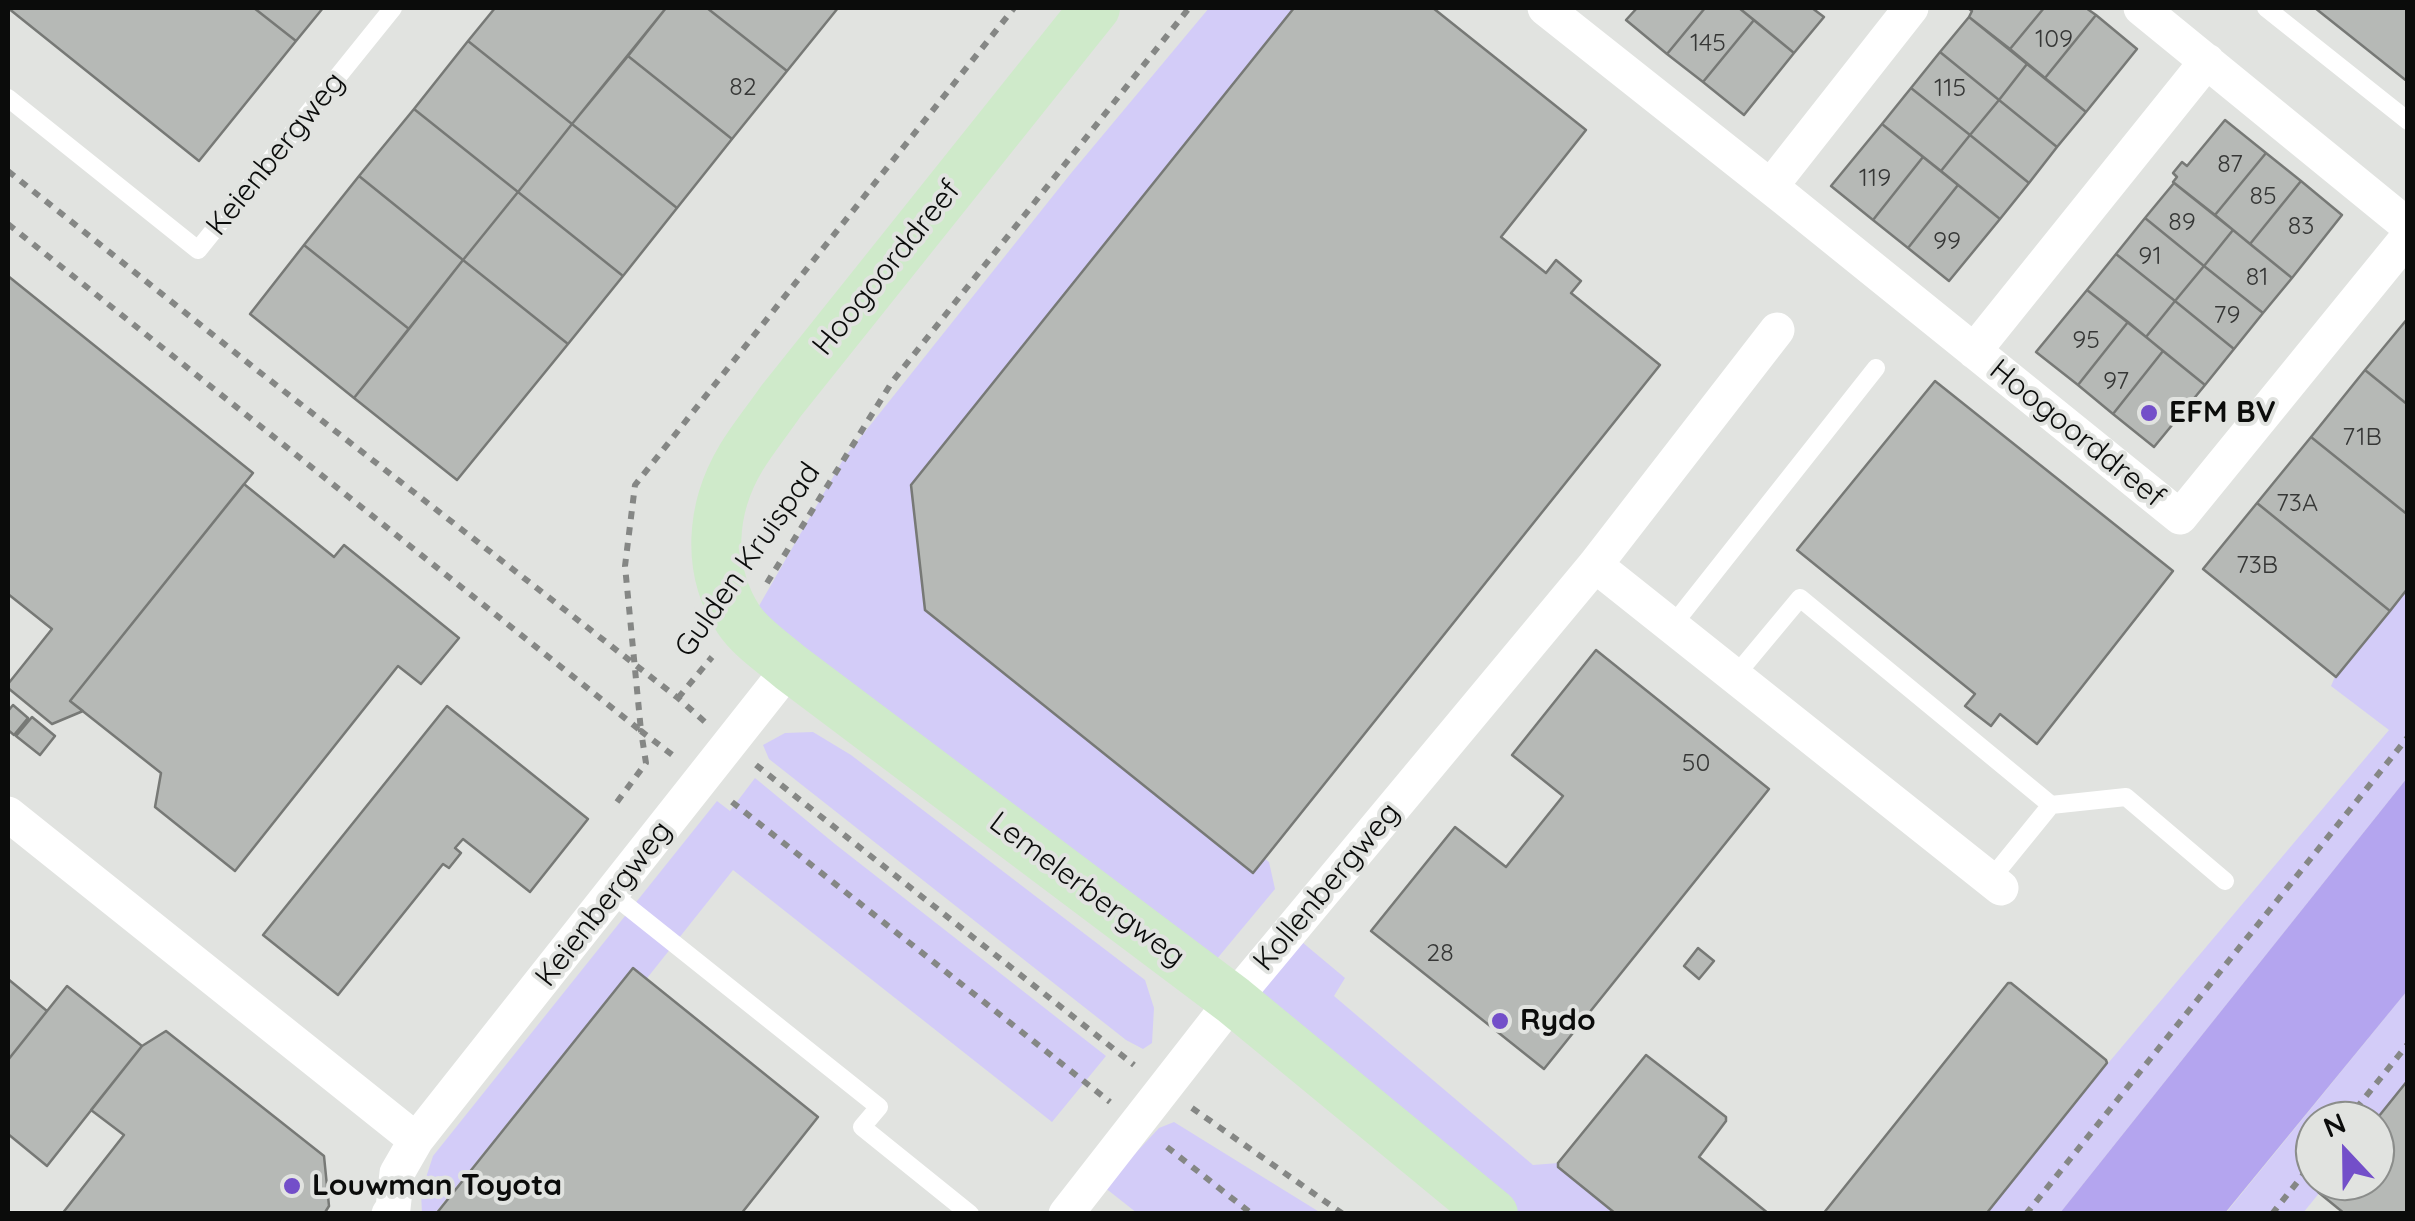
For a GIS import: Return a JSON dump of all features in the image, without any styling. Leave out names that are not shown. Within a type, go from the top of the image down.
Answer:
[{"type":"street","name":"Hoogoorddreef","points":[[715,546],[720,504],[740,460],[781,401],[1095,8]]},
{"type":"street","points":[[1771,186],[1912,8]]},
{"type":"street","points":[[2141,8],[2408,226]]},
{"type":"street","name":"Hoogoorddreef","points":[[1559,12],[2180,517],[2408,237]]},
{"type":"street","name":"Hoogoorddreef","points":[[1974,351],[2208,60]]},
{"type":"street","name":"Kollenbergweg","points":[[1066,1214],[1233,1000],[1595,566],[1777,330]]},
{"type":"street","name":"Lemelerbergweg","points":[[715,546],[720,578],[740,622],[790,668],[1233,1000],[1493,1214]]},
{"type":"street","points":[[1595,566],[1995,884]]},
{"type":"street","name":"Keienbergweg","points":[[389,1214],[397,1174],[416,1140],[790,668]]},
{"type":"street","points":[[8,814],[416,1140]]},
{"type":"lane","name":"Keienbergweg","points":[[8,98],[198,250],[393,8]]},
{"type":"lane","points":[[2266,8],[2408,121]]},
{"type":"lane","points":[[1672,626],[1876,368]]},
{"type":"lane","points":[[1735,676],[1800,598],[2051,805],[2126,797],[2225,882]]},
{"type":"lane","points":[[1995,884],[2051,805]]},
{"type":"lane","points":[[612,894],[879,1107],[862,1127],[970,1214]]},
{"type":"path","points":[[617,802],[646,763],[625,566],[635,485],[1014,8]]},
{"type":"path","name":"Gulden Kruispad","points":[[8,171],[678,698],[740,622],[796,540],[892,382],[1189,8]]},
{"type":"path","points":[[8,224],[1252,1214]]},
{"type":"path","points":[[678,698],[730,744],[1164,1088],[1343,1214]]},
{"type":"path","points":[[2026,1214],[2408,737]]},
{"type":"path","points":[[2362,1101],[2408,1044]]},
{"type":"path","points":[[2272,1214],[2295,1185]]},
{"type":"shaded area","points":[[1209,8],[1308,8],[929,481],[940,602],[1269,862],[1275,889],[1206,972],[756,611],[844,458],[1072,172]]},
{"type":"shaded area","points":[[2407,578],[2407,778],[2060,1213],[1981,1214],[2389,730],[2331,686],[2349,644]]},
{"type":"shaded area","points":[[813,732],[851,755],[1145,980],[1154,1008],[1152,1043],[1143,1049],[1126,1040],[769,759],[763,745],[785,733]]},
{"type":"shaded area","points":[[755,778],[1106,1056],[1052,1122],[733,870],[644,982],[630,971],[435,1213],[422,1213],[421,1193],[433,1156],[717,801],[730,811]]},
{"type":"shaded area","points":[[2407,778],[2407,991],[2317,1101],[2295,1101],[2295,1128],[2225,1213],[2060,1213]]},
{"type":"shaded area","points":[[1302,942],[1345,978],[1334,996],[1533,1165],[1559,1163],[1622,1213],[1517,1213],[1253,1003]]},
{"type":"shaded area","points":[[2407,991],[2407,1083],[2392,1101],[2317,1101]]},
{"type":"shaded area","points":[[1174,1122],[1321,1213],[1137,1213],[1104,1187],[1159,1128]]},
{"type":"shaded area","points":[[2295,1128],[2295,1201],[2313,1201],[2303,1213],[2225,1214]]},
{"type":"building","points":[[8,8],[254,8],[296,41],[199,161]]},
{"type":"building","points":[[254,8],[323,8],[296,41]]},
{"type":"building","points":[[495,8],[666,8],[572,124],[468,41]]},
{"type":"building","points":[[666,8],[707,8],[787,71],[732,139],[628,56]]},
{"type":"building","points":[[707,8],[838,8],[787,71]]},
{"type":"building","points":[[1294,8],[1433,8],[1586,130],[1501,237],[1546,273],[1556,260],[1581,281],[1571,293],[1660,365],[1253,873],[925,610],[911,485]]},
{"type":"building","points":[[1637,8],[1705,8],[1667,54],[1626,20]]},
{"type":"building","points":[[1705,8],[1739,8],[1754,20],[1703,82],[1667,54]]},
{"type":"building","points":[[1739,8],[1812,8],[1824,17],[1794,53]]},
{"type":"building","points":[[1968,8],[2044,8],[2010,49],[1969,17],[1972,11]]},
{"type":"building","points":[[2044,8],[2086,8],[2096,15],[2045,78],[2010,49]]},
{"type":"building","points":[[2315,8],[2408,8],[2408,82]]},
{"type":"building","points":[[2096,15],[2137,49],[2086,112],[2045,78]]},
{"type":"building","points":[[1969,17],[2027,64],[1999,100],[1940,52]]},
{"type":"building","points":[[1754,20],[1794,53],[1744,115],[1703,82]]},
{"type":"building","points":[[468,41],[572,124],[518,192],[414,109]]},
{"type":"building","points":[[1940,52],[1999,100],[1970,135],[1911,88]]},
{"type":"building","points":[[628,56],[732,139],[677,208],[572,124]]},
{"type":"building","points":[[2027,64],[2086,112],[2057,147],[1999,100]]},
{"type":"building","points":[[1911,88],[1970,135],[1941,171],[1882,124]]},
{"type":"building","points":[[1999,100],[2057,147],[2029,183],[1970,135]]},
{"type":"building","points":[[414,109],[518,192],[463,260],[359,176]]},
{"type":"building","points":[[2225,120],[2266,153],[2215,215],[2173,182],[2177,177],[2173,173],[2182,162],[2187,166]]},
{"type":"building","points":[[572,124],[677,208],[623,276],[518,192]]},
{"type":"building","points":[[1882,124],[1923,157],[1873,220],[1831,186]]},
{"type":"building","points":[[1970,135],[2029,183],[2000,219],[1941,171]]},
{"type":"building","points":[[2266,153],[2301,181],[2250,244],[2215,215]]},
{"type":"building","points":[[1923,157],[1958,185],[1908,248],[1873,220]]},
{"type":"building","points":[[359,176],[463,260],[409,329],[304,245]]},
{"type":"building","points":[[2301,181],[2342,215],[2292,278],[2250,244]]},
{"type":"building","points":[[2174,183],[2233,230],[2204,266],[2145,218]]},
{"type":"building","points":[[1958,185],[2000,219],[1949,281],[1908,248]]},
{"type":"building","points":[[518,192],[623,276],[568,344],[463,260]]},
{"type":"building","points":[[2145,218],[2204,266],[2175,301],[2116,254]]},
{"type":"building","points":[[2233,230],[2292,278],[2263,313],[2204,266]]},
{"type":"building","points":[[304,245],[409,329],[354,398],[250,314]]},
{"type":"building","points":[[2116,254],[2175,301],[2146,337],[2087,290]]},
{"type":"building","points":[[463,260],[568,344],[457,480],[354,398]]},
{"type":"building","points":[[2204,266],[2263,313],[2234,349],[2175,301]]},
{"type":"building","points":[[8,276],[253,473],[70,701],[83,711],[52,724],[8,688],[52,629],[8,594]]},
{"type":"building","points":[[2087,290],[2128,322],[2078,385],[2036,352]]},
{"type":"building","points":[[2175,301],[2234,349],[2205,385],[2146,337]]},
{"type":"building","points":[[2408,318],[2408,405],[2365,370]]},
{"type":"building","points":[[2128,322],[2163,351],[2113,414],[2078,385]]},
{"type":"building","points":[[2163,351],[2205,385],[2154,447],[2113,414]]},
{"type":"building","points":[[2365,370],[2408,405],[2408,515],[2311,437]]},
{"type":"building","points":[[1935,381],[2173,571],[2037,744],[2000,714],[1991,726],[1965,706],[1975,694],[1797,550]]},
{"type":"building","points":[[2311,437],[2408,515],[2408,588],[2390,611],[2257,503]]},
{"type":"building","points":[[244,484],[334,557],[344,545],[459,638],[421,684],[398,666],[235,871],[155,807],[161,773],[70,701]]},
{"type":"building","points":[[2257,503],[2390,611],[2336,677],[2203,569]]},
{"type":"building","points":[[1596,650],[1769,789],[1544,1069],[1371,931],[1455,827],[1506,867],[1563,796],[1512,755]]},
{"type":"building","points":[[13,705],[28,718],[14,735],[8,730],[8,711]]},
{"type":"building","points":[[447,706],[588,819],[530,892],[463,839],[455,848],[461,853],[449,868],[443,864],[338,995],[263,935]]},
{"type":"building","points":[[32,717],[55,736],[40,755],[16,736]]},
{"type":"building","points":[[1698,948],[1714,961],[1699,979],[1684,966]]},
{"type":"building","points":[[633,968],[818,1117],[741,1214],[436,1214]]},
{"type":"building","points":[[8,979],[47,1011],[8,1060]]},
{"type":"building","points":[[2008,983],[2107,1063],[1986,1214],[1823,1214]]},
{"type":"building","points":[[67,986],[142,1046],[47,1166],[8,1134],[8,1060]]},
{"type":"building","points":[[166,1031],[324,1156],[329,1206],[324,1214],[62,1214],[124,1135],[91,1110],[142,1046]]},
{"type":"building","points":[[1646,1055],[1726,1117],[1699,1157],[1769,1214],[1616,1214],[1558,1167]]},
{"type":"building","points":[[2408,1080],[2408,1214],[2345,1214],[2329,1201],[2395,1201],[2395,1101],[2391,1101]]},
{"type":"place","name":"EFM BV","points":[[2149,413]]},
{"type":"place","name":"Rydo","points":[[1500,1021]]},
{"type":"place","name":"Louwman Toyota","points":[[292,1186]]}]
